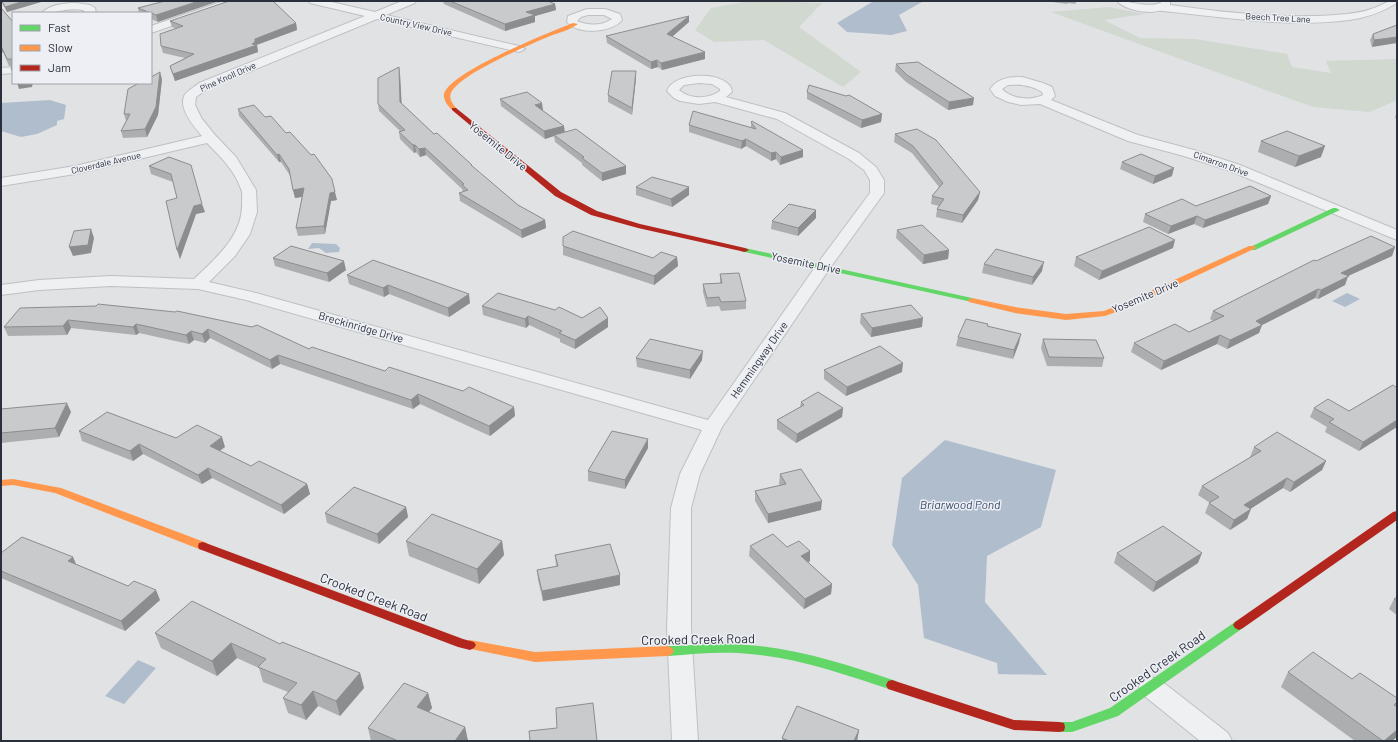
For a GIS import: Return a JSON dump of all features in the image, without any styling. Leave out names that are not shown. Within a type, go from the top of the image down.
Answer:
[{"type":"street","points":[[152,30],[234,1]]},
{"type":"street","name":"Country View Drive","points":[[314,1],[519,49]]},
{"type":"street","name":"Pine Knoll Drive","points":[[198,284],[230,253],[242,234],[250,212],[249,190],[231,160],[210,138],[196,120],[189,105],[190,96],[203,86],[411,1]]},
{"type":"street","name":"Beech Tree Lane","points":[[1122,1],[1136,7],[1161,4],[1272,18],[1322,20],[1380,10],[1394,1]]},
{"type":"street","points":[[50,12],[63,8],[79,7],[89,9],[91,12]]},
{"type":"street","name":"Yosemite Drive","points":[[575,24],[519,49],[456,82],[448,92],[447,98],[449,103],[460,116],[558,194],[594,213],[638,226],[824,266],[1016,310],[1066,317],[1105,313],[1129,304],[1336,210]]},
{"type":"street","points":[[1,71],[12,70]]},
{"type":"street","name":"Hemmingway Drive","points":[[685,741],[680,651],[681,508],[690,474],[713,427],[824,266],[877,193],[877,180],[869,167],[854,156],[781,116],[716,98]]},
{"type":"street","name":"Cimarron Drive","points":[[1042,100],[1120,134],[1214,160],[1397,235]]},
{"type":"street","name":"Cloverdale Avenue","points":[[1,182],[75,170],[210,138]]},
{"type":"street","name":"Breckinridge Drive","points":[[1,290],[39,285],[110,281],[198,284],[257,298],[713,427]]},
{"type":"street","name":"Crooked Creek Road","points":[[1,483],[13,482],[57,490],[462,644],[535,657],[750,649],[785,655],[846,669],[923,696],[1014,725],[1072,727],[1114,712],[1396,516]]},
{"type":"street","points":[[1151,687],[1219,741]]},
{"type":"shaded area","points":[[750,1],[822,3],[799,27],[861,72],[843,87],[764,40],[714,42],[695,30],[711,8]]},
{"type":"shaded area","points":[[1109,7],[1145,14],[1104,20],[1140,38],[1195,39],[1287,54],[1292,67],[1331,73],[1326,61],[1397,59],[1397,100],[1370,112],[1313,107],[1051,12]]},
{"type":"water","points":[[874,1],[922,2],[899,15],[907,31],[891,35],[847,32],[837,23]]},
{"type":"water","points":[[50,100],[66,105],[64,119],[57,121],[57,125],[37,134],[21,137],[1,131],[1,103]]},
{"type":"water","points":[[312,243],[336,244],[340,248],[339,252],[326,253],[319,248],[308,249]]},
{"type":"water","points":[[1347,293],[1360,299],[1345,307],[1332,301]]},
{"type":"water","name":"Briarwood Pond","points":[[945,440],[1056,470],[1041,527],[987,556],[985,602],[1047,675],[998,674],[997,663],[924,638],[918,585],[892,545],[902,478]]},
{"type":"water","points":[[138,660],[156,668],[124,704],[105,696]]},
{"type":"building","points":[[2,1],[24,1],[5,7]]},
{"type":"building","points":[[165,1],[199,1],[156,15],[152,12],[138,8]]},
{"type":"building","points":[[229,1],[273,1],[296,23],[255,39],[255,42],[252,44],[257,45],[173,74],[170,66],[194,54],[161,46],[160,34],[183,26],[170,21]]},
{"type":"building","points":[[450,1],[548,1],[555,4],[526,12],[535,15],[505,24]]},
{"type":"building","points":[[1,8],[12,21],[12,59],[7,59],[1,46]]},
{"type":"building","points":[[689,16],[667,34],[705,52],[661,63],[657,60],[651,62],[606,36]]},
{"type":"building","points":[[1397,25],[1397,37],[1374,40],[1373,34]]},
{"type":"building","points":[[918,62],[974,98],[949,102],[907,75],[896,64]]},
{"type":"building","points":[[399,67],[400,102],[434,134],[437,133],[471,165],[518,205],[545,220],[521,230],[459,193],[468,190],[462,185],[464,184],[425,148],[419,149],[399,132],[405,130],[378,104],[378,78]]},
{"type":"building","points":[[612,71],[636,71],[632,108],[608,95]]},
{"type":"building","points":[[160,72],[156,107],[145,129],[121,131],[130,114],[124,114],[128,89],[137,84],[152,84],[152,76]]},
{"type":"building","points":[[809,85],[846,96],[849,95],[882,114],[862,120],[807,92]]},
{"type":"building","points":[[527,92],[542,103],[535,105],[564,126],[544,131],[500,99]]},
{"type":"building","points":[[254,105],[265,117],[271,116],[286,133],[290,132],[311,155],[314,154],[332,179],[335,192],[330,193],[324,226],[296,228],[304,188],[293,190],[289,169],[279,154],[277,155],[238,109]]},
{"type":"building","points":[[693,111],[756,129],[751,122],[752,121],[803,150],[781,157],[776,152],[771,153],[746,139],[742,141],[689,125]]},
{"type":"building","points":[[576,129],[626,166],[602,173],[582,158],[584,157],[554,135]]},
{"type":"building","points":[[917,129],[936,140],[980,192],[963,215],[937,209],[944,199],[932,196],[943,183],[913,146],[895,134]]},
{"type":"building","points":[[1287,131],[1325,146],[1299,156],[1261,141]]},
{"type":"building","points":[[1141,154],[1174,168],[1155,176],[1122,162]]},
{"type":"building","points":[[169,157],[191,165],[202,204],[194,206],[177,250],[166,201],[177,198],[171,174],[149,166]]},
{"type":"building","points":[[652,177],[689,187],[671,199],[636,187]]},
{"type":"building","points":[[1250,186],[1271,196],[1205,220],[1197,216],[1171,226],[1145,214],[1182,199],[1196,206]]},
{"type":"building","points":[[789,204],[816,210],[798,228],[772,221]]},
{"type":"building","points":[[922,225],[949,250],[924,255],[897,230]]},
{"type":"building","points":[[1149,227],[1175,240],[1102,271],[1076,257]]},
{"type":"building","points":[[91,229],[88,245],[69,247],[74,231]]},
{"type":"building","points":[[573,231],[653,258],[661,252],[677,257],[654,276],[563,246],[563,237]]},
{"type":"building","points":[[1371,236],[1395,247],[1341,273],[1349,276],[1321,290],[1318,289],[1256,321],[1262,325],[1230,340],[1220,335],[1164,361],[1134,343],[1175,324],[1189,332],[1224,316],[1213,311],[1314,260],[1316,261]]},
{"type":"building","points":[[291,246],[344,261],[327,273],[273,258]]},
{"type":"building","points":[[996,249],[1044,262],[1033,277],[984,264]]},
{"type":"building","points":[[373,260],[469,294],[448,308],[388,285],[383,288],[347,275]]},
{"type":"building","points":[[739,273],[746,301],[721,302],[719,297],[707,298],[703,284],[722,283],[720,274]]},
{"type":"building","points":[[498,293],[555,310],[559,307],[582,318],[600,307],[608,318],[575,340],[559,333],[562,331],[528,316],[525,319],[482,306]]},
{"type":"building","points":[[98,304],[177,311],[252,327],[257,325],[309,349],[312,347],[385,371],[389,367],[463,391],[469,387],[514,407],[489,426],[418,394],[411,400],[278,355],[270,360],[208,329],[202,334],[191,331],[186,335],[136,324],[133,327],[68,320],[63,326],[4,327],[20,308],[96,306]]},
{"type":"building","points":[[911,305],[923,318],[872,328],[861,314]]},
{"type":"building","points":[[966,319],[988,324],[987,326],[1021,334],[1014,350],[958,337]]},
{"type":"building","points":[[650,339],[703,351],[690,370],[636,358]]},
{"type":"building","points":[[1043,339],[1096,340],[1104,358],[1049,357]]},
{"type":"building","points":[[880,346],[903,363],[847,387],[824,370]]},
{"type":"building","points":[[1393,385],[1397,388],[1397,420],[1363,442],[1329,422],[1334,419],[1314,408],[1328,399],[1349,411]]},
{"type":"building","points":[[818,392],[843,408],[797,434],[777,420],[804,405],[801,402]]},
{"type":"building","points":[[67,403],[55,428],[1,433],[1,409]]},
{"type":"building","points":[[107,412],[176,438],[197,425],[222,437],[210,446],[251,466],[259,461],[307,484],[281,505],[208,468],[198,475],[139,444],[130,451],[79,431]]},
{"type":"building","points":[[612,431],[648,439],[625,480],[588,471]]},
{"type":"building","points":[[1277,432],[1326,461],[1294,482],[1287,478],[1244,505],[1251,509],[1234,520],[1209,503],[1219,497],[1202,486],[1261,451],[1254,447]]},
{"type":"building","points":[[801,469],[822,501],[768,514],[755,491],[786,484],[780,474]]},
{"type":"building","points":[[354,487],[406,507],[377,534],[325,513]]},
{"type":"building","points":[[432,514],[502,541],[477,569],[406,541]]},
{"type":"building","points":[[1163,526],[1202,553],[1156,582],[1117,553]]},
{"type":"building","points":[[773,534],[787,547],[799,541],[810,551],[801,556],[832,584],[805,599],[750,546]]},
{"type":"building","points":[[22,537],[73,557],[68,561],[128,586],[134,581],[156,590],[121,621],[1,571],[1,553]]},
{"type":"building","points":[[610,544],[620,575],[542,591],[537,570],[558,566],[555,555]]},
{"type":"building","points":[[192,601],[280,644],[282,642],[360,673],[336,701],[313,691],[301,705],[283,698],[297,683],[258,667],[266,659],[231,643],[212,661],[155,633]]},
{"type":"building","points":[[1313,652],[1352,679],[1360,673],[1397,698],[1397,702],[1394,705],[1397,707],[1397,730],[1383,741],[1288,672]]},
{"type":"building","points":[[404,683],[428,693],[417,707],[465,727],[455,741],[398,741],[368,728]]},
{"type":"building","points":[[593,703],[597,741],[530,741],[529,731],[557,728],[556,708]]},
{"type":"building","points":[[797,706],[859,730],[854,741],[789,741],[782,738]]},
{"type":"traffic: fast","points":[[1252,248],[1336,210]]},
{"type":"traffic: fast","points":[[745,250],[972,300]]},
{"type":"traffic: fast","points":[[1059,727],[1072,727],[1114,712],[1239,625]]},
{"type":"traffic: fast","points":[[668,651],[730,648],[768,651],[804,658],[892,685]]},
{"type":"traffic: slow","points":[[454,109],[448,99],[447,94],[455,84],[506,54],[575,24]]},
{"type":"traffic: slow","points":[[972,300],[1015,310],[1066,317],[1105,313],[1129,304],[1252,248]]},
{"type":"traffic: slow","points":[[1,483],[13,482],[57,490],[203,546]]},
{"type":"traffic: slow","points":[[470,645],[535,657],[668,651]]},
{"type":"traffic: jam","points":[[454,109],[558,194],[594,213],[638,226],[745,250]]},
{"type":"traffic: jam","points":[[1239,625],[1397,515]]},
{"type":"traffic: jam","points":[[203,546],[462,644],[470,645]]},
{"type":"traffic: jam","points":[[892,685],[1014,725],[1059,727]]}]
